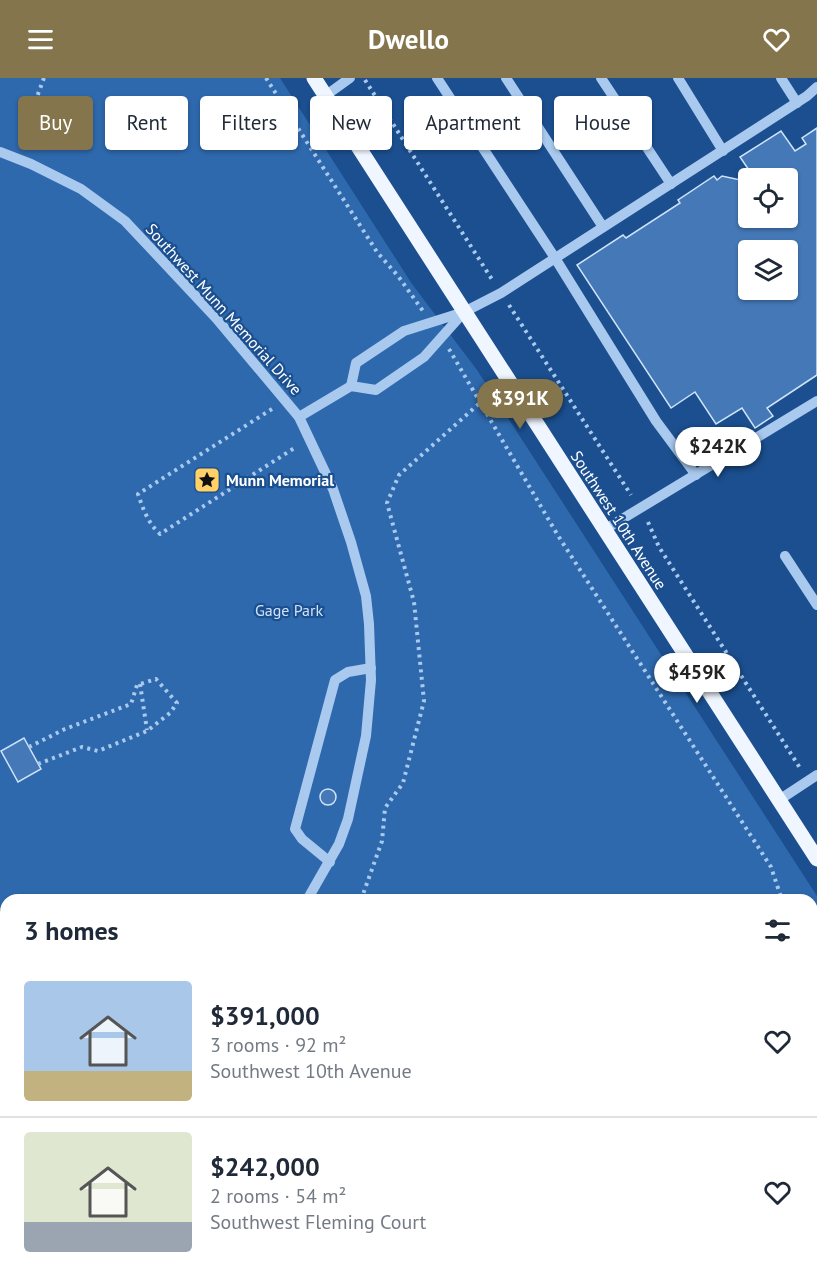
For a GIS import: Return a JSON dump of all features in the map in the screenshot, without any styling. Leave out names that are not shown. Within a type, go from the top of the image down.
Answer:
[{"type":"main road","name":"Southwest 10th Avenue","points":[[314,78],[325,96]]},
{"type":"main road","name":"Southwest 10th Avenue","points":[[360,150],[817,859]]},
{"type":"street","points":[[325,96],[350,78]]},
{"type":"street","points":[[437,78],[555,258],[656,421],[696,475]]},
{"type":"street","points":[[506,78],[603,227]]},
{"type":"street","points":[[601,78],[671,184]]},
{"type":"street","points":[[678,78],[723,151]]},
{"type":"street","points":[[781,78],[797,103]]},
{"type":"street","points":[[351,386],[356,363],[404,331],[464,312],[501,293],[797,103],[817,87]]},
{"type":"street","name":"Southwest Munn Memorial Drive","points":[[0,152],[31,164],[81,189],[125,221],[216,318],[299,417],[333,489],[366,596],[371,668],[362,764],[348,819],[339,844],[311,894]]},
{"type":"street","points":[[299,417],[351,386],[376,390],[424,357],[464,312]]},
{"type":"street","points":[[604,530],[817,401]]},
{"type":"street","points":[[784,556],[817,605]]},
{"type":"street","points":[[330,862],[302,839],[296,829],[335,680],[348,672],[371,668]]},
{"type":"street","points":[[779,800],[813,778]]},
{"type":"path","points":[[37,96],[44,78]]},
{"type":"path","points":[[266,78],[377,252],[398,276],[431,323]]},
{"type":"path","points":[[363,78],[650,525],[659,547],[813,778]]},
{"type":"path","points":[[442,336],[557,534],[771,867],[780,894]]},
{"type":"path","points":[[364,894],[382,841],[385,808],[403,783],[424,701],[414,602],[387,502],[399,475],[481,402]]},
{"type":"path","points":[[272,409],[138,494],[153,527],[160,534],[296,447]]},
{"type":"path","points":[[29,747],[65,729],[131,704],[137,686],[156,678],[177,703],[170,713],[147,731],[98,751],[82,747],[38,764]]},
{"type":"path","points":[[140,684],[147,731]]},
{"type":"green space","name":"Gage Park","points":[[0,78],[280,78],[292,96],[200,96],[200,150],[298,150],[298,106],[310,125],[310,150],[326,150],[412,284],[477,370],[816,894],[0,894]]},
{"type":"building","points":[[817,128],[817,375],[767,408],[773,416],[755,428],[742,408],[716,424],[695,392],[671,408],[577,265],[623,235],[626,238],[680,203],[678,200],[714,176],[717,180],[722,176],[738,179],[738,228],[798,228],[798,168],[748,168],[740,157],[781,131],[795,151],[806,144],[802,138]]},
{"type":"building","points":[[24,738],[41,769],[18,782],[1,751]]},
{"type":"building","points":[[325,789],[331,789],[336,797],[334,803],[325,805],[320,800],[320,794]]},
{"type":"place","name":"Munn Memorial","points":[[207,480]]}]
